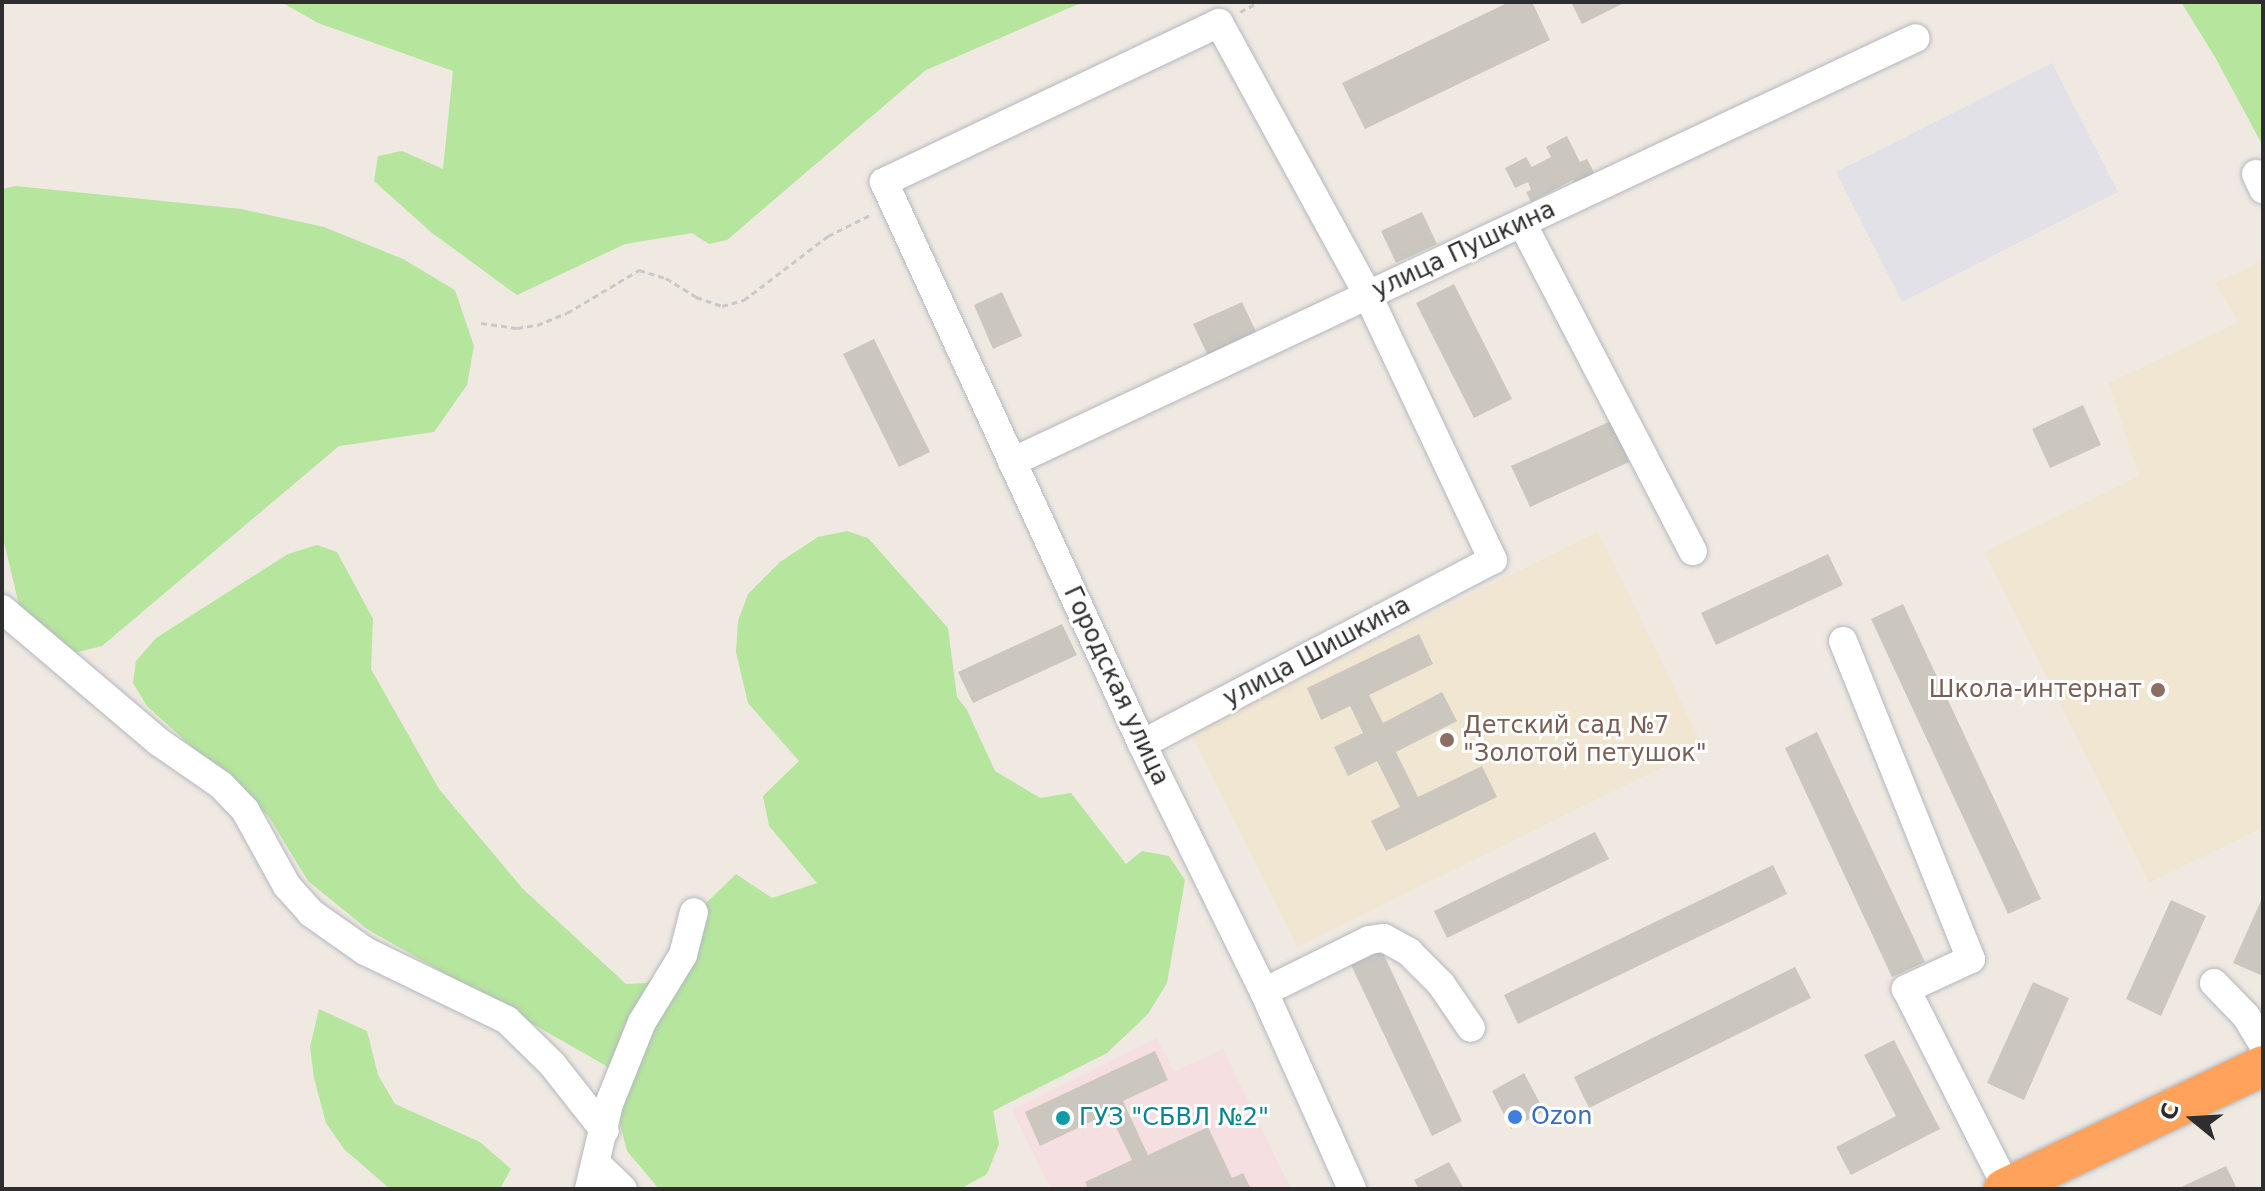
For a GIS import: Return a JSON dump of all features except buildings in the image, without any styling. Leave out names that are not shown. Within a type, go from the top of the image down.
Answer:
[{"type":"highway","points":[[2005,1188],[2263,1066]]},
{"type":"street","points":[[889,193],[1219,23],[1368,295]]},
{"type":"street","name":"улица Пушкина","points":[[1012,462],[1916,38]]},
{"type":"street","name":"Городская улица","points":[[889,193],[1142,744],[1264,992],[1352,1189]]},
{"type":"street","points":[[1522,223],[1693,551]]},
{"type":"street","name":"улица Шишкина","points":[[1142,744],[1493,560],[1368,295]]},
{"type":"street","points":[[2,609],[159,742],[221,785],[245,810],[287,886],[311,913],[365,951],[507,1020],[552,1064],[605,1131]]},
{"type":"street","points":[[1843,641],[1971,959],[1906,989],[2005,1188]]},
{"type":"street","points":[[623,1189],[593,1176],[609,1104],[642,1022],[683,955],[694,912]]},
{"type":"street","points":[[1264,992],[1369,940],[1384,938],[1409,952],[1441,984],[1471,1028]]},
{"type":"street","points":[[2214,983],[2246,1016],[2263,1044]]},
{"type":"path","points":[[481,323],[517,328],[537,325],[567,313],[639,270],[666,278],[696,297],[722,306],[744,300],[889,193]]},
{"type":"shaded area","points":[[2052,63],[2118,192],[1902,302],[1836,172]]},
{"type":"shaded area","name":"Школа-интернат","points":[[2263,261],[2263,827],[2149,883],[1985,552],[2139,476],[2109,383],[2239,322],[2215,283]]},
{"type":"shaded area","name":"Детский сад №7 \"Золотой петушок\"","points":[[1598,532],[1703,747],[1297,947],[1191,733]]},
{"type":"shaded area","points":[[1157,1038],[1174,1072],[1223,1049],[1291,1189],[1051,1189],[1012,1110]]},
{"type":"green space","points":[[281,2],[1083,2],[926,70],[727,240],[709,244],[692,233],[625,244],[517,295],[432,233],[374,181],[378,156],[402,151],[443,169],[453,71],[318,23]]},
{"type":"green space","points":[[2181,2],[2263,2],[2263,146],[2215,57]]},
{"type":"green space","points":[[16,186],[241,209],[324,227],[403,259],[455,290],[474,346],[467,385],[434,432],[339,446],[102,646],[74,653],[21,613],[2,534],[2,189]]},
{"type":"green space","points":[[847,531],[868,538],[948,628],[957,697],[967,710],[995,771],[1040,798],[1071,793],[1126,864],[1142,851],[1169,856],[1185,880],[1167,983],[1148,1014],[1107,1053],[993,1111],[999,1144],[987,1174],[960,1189],[659,1189],[627,1151],[616,1108],[615,1071],[367,929],[308,881],[269,817],[147,706],[133,683],[136,661],[156,638],[288,554],[317,545],[337,552],[373,619],[371,669],[439,789],[523,889],[626,984],[647,983],[691,934],[707,902],[736,874],[772,898],[817,883],[769,826],[763,796],[799,761],[748,703],[736,652],[738,621],[748,594],[780,562],[818,537]]},
{"type":"green space","points":[[319,1009],[367,1031],[378,1075],[395,1104],[480,1142],[511,1169],[500,1189],[390,1189],[344,1149],[326,1123],[314,1078],[310,1047]]},
{"type":"place","name":"Школа-интернат","points":[[2158,690]]},
{"type":"place","name":"Детский сад №7 \"Золотой петушок\"","points":[[1447,740]]},
{"type":"place","name":"Ozon","points":[[1515,1117]]},
{"type":"place","name":"ГУЗ \"СБВЛ №2\"","points":[[1063,1118]]}]
